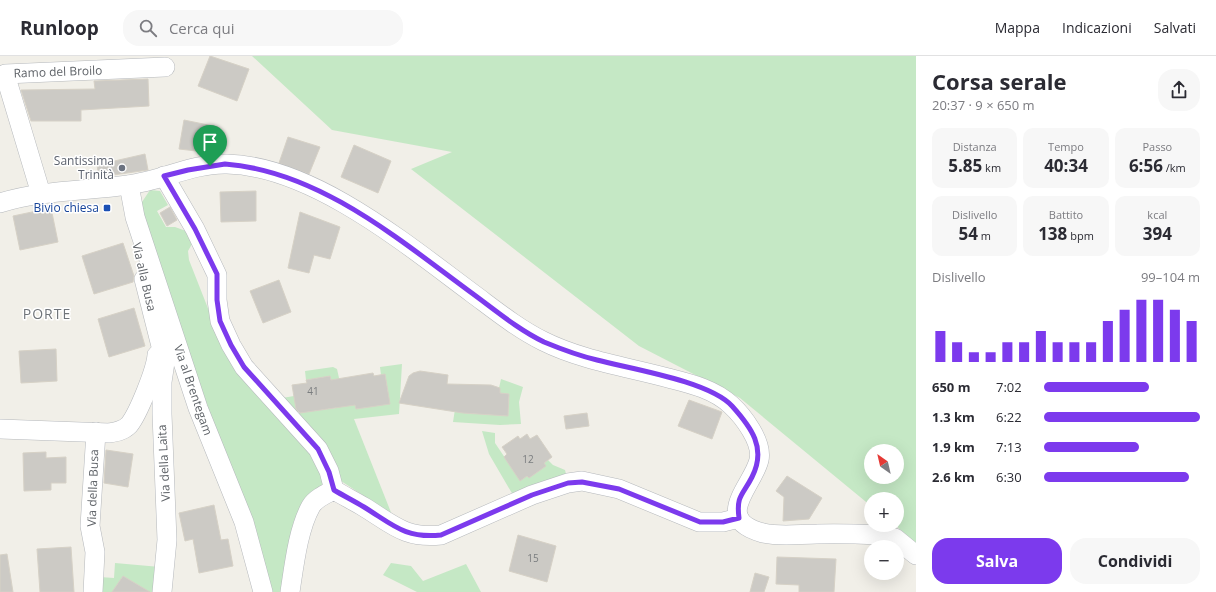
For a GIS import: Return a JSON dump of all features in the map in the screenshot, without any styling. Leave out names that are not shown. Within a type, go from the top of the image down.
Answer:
[{"type":"street","name":"Ramo del Broilo","points":[[41,194],[5,74],[165,67]]},
{"type":"street","points":[[0,203],[16,198],[41,194],[129,185],[188,170],[225,164],[247,166],[271,171],[316,190],[364,217],[406,245],[506,318],[545,342],[595,360],[688,383],[712,393],[730,404],[752,432],[758,446],[760,458],[752,477],[737,503],[739,518],[750,528],[765,533],[881,535],[895,538],[916,554]]},
{"type":"street","points":[[164,176],[195,229],[217,274],[217,300],[220,321],[231,345],[244,367],[318,449],[329,472],[334,490],[364,507],[392,526],[410,533],[428,536],[441,535],[559,485],[582,482],[619,489],[700,522],[723,522],[739,518]]},
{"type":"street","name":"Via al Brentegam","points":[[129,185],[136,217],[198,408],[244,522],[264,592]]},
{"type":"street","name":"Via alla Busa","points":[[136,217],[135,235],[158,336]]},
{"type":"street","name":"Via della Busa","points":[[0,429],[96,432],[121,431],[129,425],[143,396],[156,362],[158,336]]},
{"type":"street","name":"Via della Laita","points":[[158,336],[165,362],[162,382],[162,414],[167,540],[162,592]]},
{"type":"street","name":"Via della Busa","points":[[93,592],[95,552],[90,526],[96,432]]},
{"type":"street","points":[[290,592],[304,527],[312,505],[323,495],[334,490]]},
{"type":"green space","points":[[252,56],[916,56],[916,543],[903,532],[904,492],[864,492],[864,500],[740,398],[639,346],[411,169],[452,152],[332,130]]},
{"type":"green space","points":[[150,190],[160,191],[168,205],[157,211],[166,227],[175,227],[186,231],[192,244],[188,251],[189,260],[211,316],[317,461],[324,483],[306,498],[301,505],[283,592],[266,592],[227,463],[142,215],[142,202]]},
{"type":"green space","points":[[402,364],[399,414],[354,419],[394,520],[364,496],[338,479],[282,398],[294,396],[298,413],[336,408],[330,376],[306,380],[305,371],[333,367],[337,369],[341,387],[352,389],[356,409],[386,404],[388,392],[385,375],[381,375],[380,367]]},
{"type":"green space","points":[[501,379],[523,387],[519,402],[521,424],[500,425],[453,422],[459,384],[465,385],[464,413],[508,416],[509,394],[500,393],[499,388]]},
{"type":"green space","points":[[482,431],[495,433],[495,443],[520,480],[527,476],[529,478],[545,466],[544,463],[548,460],[553,465],[565,470],[566,474],[513,495],[489,454]]},
{"type":"green space","points":[[115,563],[160,567],[157,592],[144,592],[146,590],[123,576],[115,588],[115,592],[99,592],[100,577],[114,578]]},
{"type":"green space","points":[[391,563],[411,566],[423,581],[466,564],[481,592],[417,592],[383,575]]},
{"type":"building","points":[[210,56],[249,69],[237,101],[198,86]]},
{"type":"building","points":[[148,79],[149,106],[81,110],[81,121],[31,121],[21,90],[95,89],[94,81]]},
{"type":"building","points":[[184,120],[218,127],[214,153],[179,149]]},
{"type":"building","points":[[288,137],[320,147],[309,174],[279,163]]},
{"type":"building","points":[[354,145],[391,161],[378,193],[341,177]]},
{"type":"building","name":"Santissima Trinità","points":[[145,154],[148,170],[99,177],[97,165]]},
{"type":"building","points":[[256,191],[256,221],[221,222],[220,192]]},
{"type":"building","points":[[170,207],[177,220],[167,226],[160,213]]},
{"type":"building","points":[[51,208],[58,242],[20,250],[13,216]]},
{"type":"building","points":[[300,212],[340,227],[330,259],[314,255],[309,273],[288,268]]},
{"type":"building","points":[[123,243],[134,276],[133,282],[94,294],[82,256]]},
{"type":"building","points":[[279,280],[291,312],[263,323],[250,291]]},
{"type":"building","points":[[134,308],[145,346],[109,357],[98,319]]},
{"type":"building","points":[[56,349],[57,381],[21,383],[19,351]]},
{"type":"building","points":[[420,371],[448,375],[447,384],[491,385],[500,388],[500,393],[509,394],[508,416],[463,413],[399,403],[409,376]]},
{"type":"building","points":[[373,373],[374,376],[385,374],[390,404],[356,409],[355,405],[300,413],[296,409],[292,385],[307,383],[306,380],[330,376],[331,380]]},
{"type":"building","points":[[689,400],[722,412],[712,439],[678,426]]},
{"type":"building","points":[[587,413],[589,426],[566,429],[564,416]]},
{"type":"building","points":[[527,434],[530,439],[537,435],[552,457],[544,463],[546,466],[529,478],[527,476],[520,481],[504,457],[507,454],[502,447],[518,436],[520,439]]},
{"type":"building","points":[[106,450],[133,454],[128,487],[104,483]]},
{"type":"building","points":[[46,452],[46,458],[66,457],[66,483],[51,483],[51,490],[24,491],[23,453]]},
{"type":"building","points":[[787,476],[822,498],[809,519],[783,521],[784,497],[776,491]]},
{"type":"building","points":[[214,505],[221,540],[228,539],[233,566],[199,573],[193,539],[185,541],[179,513]]},
{"type":"building","points":[[518,535],[556,546],[547,582],[509,571]]},
{"type":"building","points":[[71,547],[74,592],[40,592],[37,549]]},
{"type":"building","points":[[7,554],[13,592],[0,592],[0,555]]},
{"type":"building","points":[[777,557],[836,559],[834,592],[799,592],[799,585],[776,584]]},
{"type":"building","points":[[755,573],[769,577],[764,592],[750,592]]},
{"type":"building","points":[[123,576],[150,592],[112,592]]},
{"type":"place","name":"Santissima Trinità","points":[[122,168]]},
{"type":"place","name":"Bivio chiesa","points":[[107,208]]},
{"type":"district","name":"PORTE","points":[[47,314]]},
{"type":"route","points":[[225,164],[247,166],[271,171],[316,190],[341,203],[386,231],[506,318],[545,342],[595,360],[688,383],[712,393],[730,404],[752,432],[758,446],[760,458],[752,477],[737,503],[739,518],[723,522],[700,522],[619,489],[582,482],[559,485],[532,495],[441,535],[428,536],[410,533],[392,526],[364,507],[334,490],[329,472],[318,449],[269,397],[244,367],[231,345],[220,321],[217,300],[217,274],[195,229],[164,176],[210,166],[225,164]]}]
